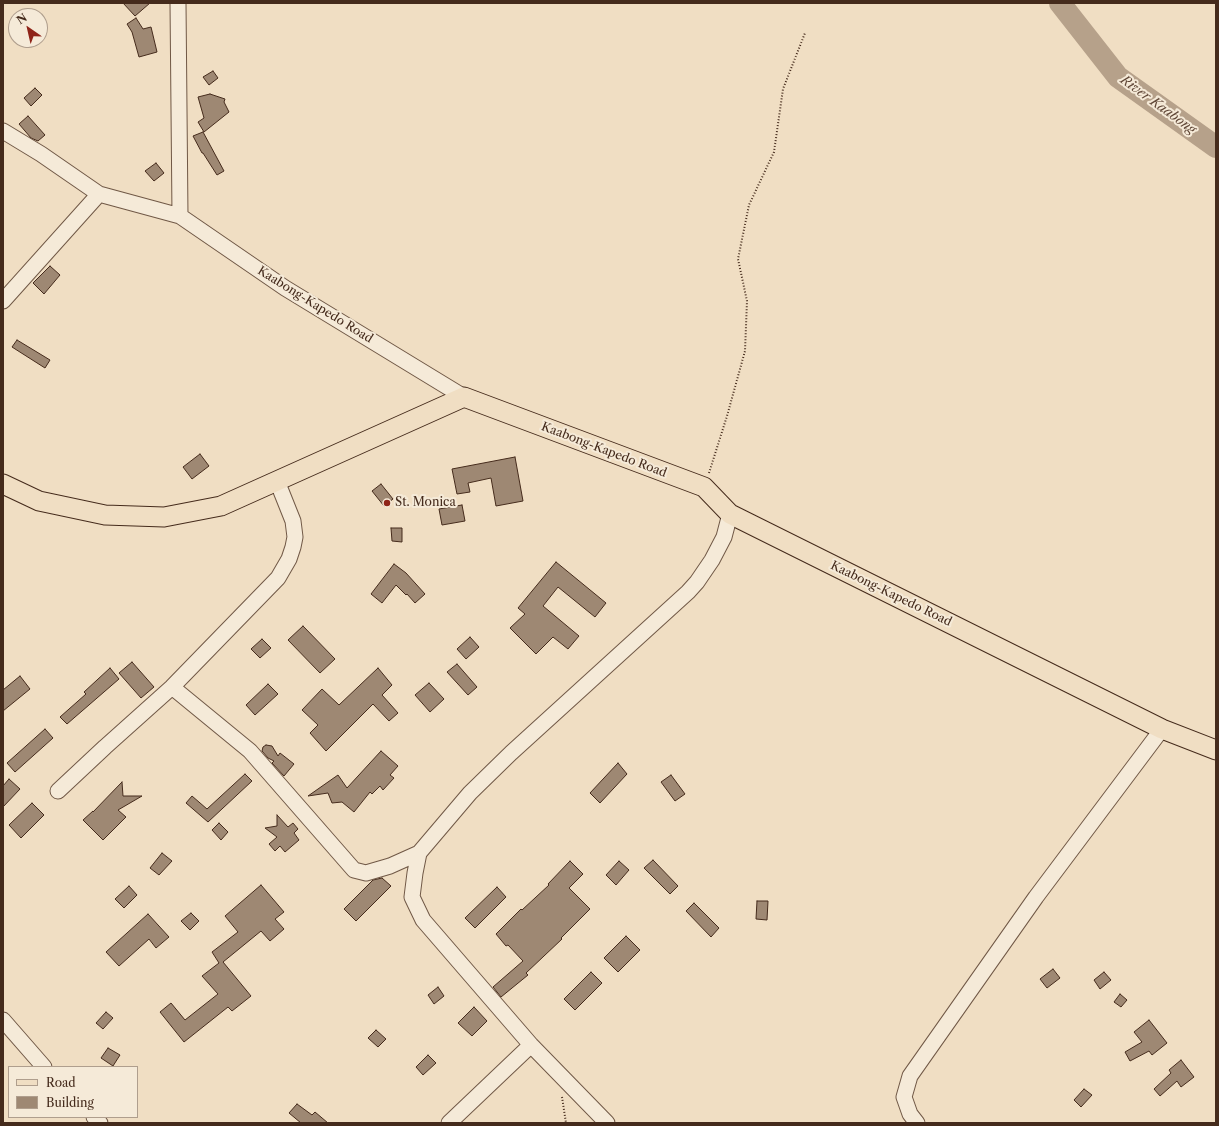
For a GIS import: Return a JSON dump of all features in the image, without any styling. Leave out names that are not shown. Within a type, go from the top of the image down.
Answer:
[{"type":"main road","name":"Kaabong-Kapedo Road","points":[[464,397],[704,487],[730,514],[1162,729],[1216,750]]},
{"type":"main road","points":[[3,484],[39,501],[105,515],[164,517],[221,506],[464,397]]},
{"type":"street","points":[[178,3],[180,216]]},
{"type":"street","name":"Kaabong-Kapedo Road","points":[[3,131],[41,154],[99,194],[180,216],[286,288],[464,397]]},
{"type":"street","points":[[3,301],[99,194]]},
{"type":"street","points":[[58,791],[172,687],[278,578],[285,567],[293,547],[294,532],[293,521],[277,481]]},
{"type":"street","points":[[172,687],[250,751],[354,870],[366,873],[390,866],[419,853],[470,793],[511,753],[688,592],[712,560],[724,537],[730,514]]},
{"type":"street","points":[[918,1123],[910,1114],[904,1097],[910,1076],[1036,897],[1162,729]]},
{"type":"street","points":[[419,853],[412,897],[423,920],[531,1045],[607,1123]]},
{"type":"street","points":[[3,1020],[43,1066]]},
{"type":"street","points":[[449,1123],[531,1045]]},
{"type":"path","points":[[704,487],[727,416],[745,351],[747,301],[738,259],[749,205],[774,152],[783,88],[805,33]]},
{"type":"building","points":[[123,3],[150,3],[135,16]]},
{"type":"building","points":[[136,18],[143,29],[151,27],[157,52],[139,57],[132,32],[127,24]]},
{"type":"building","points":[[213,71],[218,78],[209,85],[203,77]]},
{"type":"building","points":[[35,88],[42,95],[31,106],[24,98]]},
{"type":"building","points":[[210,94],[225,99],[224,102],[229,112],[204,132],[198,122],[204,118],[198,97]]},
{"type":"building","points":[[28,116],[45,135],[38,141],[31,138],[19,124]]},
{"type":"building","points":[[203,132],[224,171],[217,175],[202,153],[193,136]]},
{"type":"building","points":[[156,163],[164,173],[154,181],[145,171]]},
{"type":"building","points":[[50,266],[60,275],[44,294],[33,283]]},
{"type":"building","points":[[17,340],[50,360],[45,368],[12,347]]},
{"type":"building","points":[[200,454],[209,466],[192,479],[183,467]]},
{"type":"building","points":[[515,457],[523,501],[496,506],[491,478],[468,483],[470,492],[457,494],[452,469]]},
{"type":"building","points":[[381,484],[393,499],[384,506],[372,491]]},
{"type":"building","points":[[462,505],[465,521],[442,525],[439,509]]},
{"type":"building","points":[[391,528],[402,528],[402,542],[392,541]]},
{"type":"building","points":[[556,562],[606,603],[595,617],[558,587],[543,606],[579,636],[568,649],[553,637],[536,654],[510,628],[525,614],[518,608]]},
{"type":"building","points":[[394,564],[406,573],[425,594],[415,603],[396,585],[382,603],[371,594]]},
{"type":"building","points":[[303,626],[335,659],[320,673],[288,640]]},
{"type":"building","points":[[470,637],[479,647],[466,659],[457,649]]},
{"type":"building","points":[[262,639],[271,648],[260,658],[251,649]]},
{"type":"building","points":[[132,662],[154,687],[141,698],[119,673]]},
{"type":"building","points":[[457,664],[477,687],[468,695],[447,672]]},
{"type":"building","points":[[110,668],[119,679],[67,724],[60,717],[86,694],[84,692]]},
{"type":"building","points":[[378,668],[392,685],[382,695],[398,713],[389,721],[373,704],[326,751],[310,733],[318,725],[302,710],[322,689],[339,705]]},
{"type":"building","points":[[20,676],[30,689],[3,711],[3,690]]},
{"type":"building","points":[[429,683],[444,699],[430,712],[415,695]]},
{"type":"building","points":[[268,684],[278,694],[255,715],[246,705]]},
{"type":"building","points":[[45,729],[53,738],[15,772],[7,763]]},
{"type":"building","points":[[266,745],[272,746],[278,756],[280,753],[294,764],[284,776],[272,763],[274,761],[268,758],[262,751],[263,747]]},
{"type":"building","points":[[381,751],[398,766],[390,775],[394,778],[383,790],[380,786],[372,794],[370,792],[354,812],[342,802],[332,803],[328,793],[308,796],[338,775],[347,788]]},
{"type":"building","points":[[618,763],[627,774],[600,803],[590,793]]},
{"type":"building","points":[[245,774],[252,781],[208,822],[186,803],[192,796],[207,809]]},
{"type":"building","points":[[671,775],[685,794],[675,801],[661,782]]},
{"type":"building","points":[[9,779],[20,789],[3,807],[3,786]]},
{"type":"building","points":[[122,782],[123,796],[142,796],[118,810],[126,817],[103,840],[83,820],[93,812]]},
{"type":"building","points":[[32,803],[44,815],[21,838],[9,825]]},
{"type":"building","points":[[277,815],[288,827],[293,823],[298,829],[294,833],[299,840],[285,852],[280,846],[275,851],[269,844],[277,837],[265,828],[277,826]]},
{"type":"building","points":[[219,823],[228,832],[221,840],[212,830]]},
{"type":"building","points":[[162,853],[172,861],[159,875],[150,868]]},
{"type":"building","points":[[653,860],[678,886],[670,894],[644,868]]},
{"type":"building","points":[[570,861],[583,874],[569,888],[590,909],[561,938],[562,939],[526,973],[528,975],[501,997],[493,987],[523,961],[508,945],[506,946],[496,934],[521,909],[522,910],[549,885],[548,884]]},
{"type":"building","points":[[619,861],[629,870],[616,885],[606,875]]},
{"type":"building","points":[[382,878],[391,886],[356,921],[344,909],[373,880]]},
{"type":"building","points":[[261,885],[284,912],[275,919],[284,929],[270,941],[261,931],[223,962],[251,996],[232,1011],[228,1007],[184,1042],[160,1012],[171,1003],[185,1020],[218,994],[202,976],[219,963],[212,952],[238,932],[225,916]]},
{"type":"building","points":[[129,886],[137,895],[124,908],[115,899]]},
{"type":"building","points":[[497,887],[506,897],[475,928],[465,918]]},
{"type":"building","points":[[757,901],[768,901],[767,920],[756,919]]},
{"type":"building","points":[[694,903],[719,928],[711,937],[686,911]]},
{"type":"building","points":[[191,913],[199,921],[190,930],[181,921]]},
{"type":"building","points":[[148,914],[169,937],[156,948],[149,939],[119,966],[106,952]]},
{"type":"building","points":[[626,936],[640,950],[618,972],[604,958]]},
{"type":"building","points":[[1053,969],[1060,978],[1047,988],[1040,979]]},
{"type":"building","points":[[591,972],[602,983],[575,1010],[564,999]]},
{"type":"building","points":[[1104,972],[1111,980],[1100,989],[1094,980]]},
{"type":"building","points":[[438,987],[444,996],[434,1004],[428,995]]},
{"type":"building","points":[[1120,994],[1127,1000],[1121,1007],[1114,1002]]},
{"type":"building","points":[[474,1007],[487,1021],[472,1036],[458,1023]]},
{"type":"building","points":[[106,1012],[113,1018],[103,1029],[96,1023]]},
{"type":"building","points":[[1149,1020],[1167,1043],[1152,1055],[1149,1051],[1130,1061],[1125,1052],[1142,1042],[1134,1032]]},
{"type":"building","points":[[376,1030],[386,1039],[378,1047],[368,1038]]},
{"type":"building","points":[[108,1048],[120,1055],[113,1066],[101,1058]]},
{"type":"building","points":[[428,1055],[436,1063],[423,1075],[416,1067]]},
{"type":"building","points":[[1181,1060],[1194,1077],[1181,1087],[1177,1081],[1160,1096],[1154,1089],[1171,1073],[1169,1070]]},
{"type":"building","points":[[1084,1089],[1092,1095],[1081,1107],[1074,1100]]},
{"type":"building","points":[[297,1104],[312,1115],[315,1112],[328,1123],[301,1123],[289,1113]]},
{"type":"waterway","name":"River Kaabong","points":[[1060,3],[1118,77],[1216,147]]},
{"type":"place","name":"St. Monica","points":[[387,503]]}]
